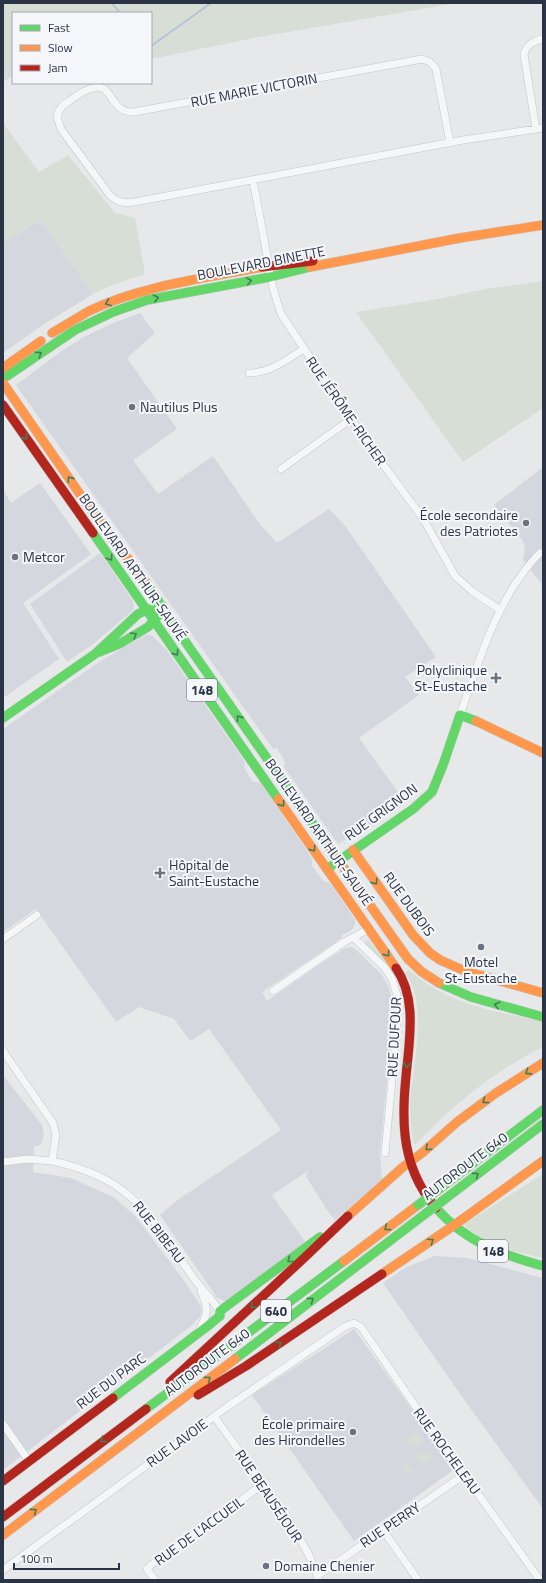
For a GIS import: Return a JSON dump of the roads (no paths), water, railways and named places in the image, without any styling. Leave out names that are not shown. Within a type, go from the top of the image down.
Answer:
[{"type":"main road","name":"BOULEVARD BINETTE","points":[[52,333],[90,311],[132,294],[168,285],[269,267],[314,261],[543,220]]},
{"type":"main road","name":"BOULEVARD BINETTE","points":[[4,376],[75,330],[122,308],[156,298],[270,277],[311,267],[405,249],[543,225]]},
{"type":"main road","name":"BOULEVARD BINETTE","points":[[4,376],[41,341]]},
{"type":"main road","name":"BOULEVARD ARTHUR-SAUVÉ","points":[[4,376],[88,506],[164,608],[185,641],[412,964],[435,982],[458,993],[480,1001],[543,1017]]},
{"type":"main road","name":"BOULEVARD ARTHUR-SAUVÉ","points":[[3,405],[401,975],[409,1000],[411,1020],[403,1119],[405,1142],[409,1162],[423,1192],[438,1211],[464,1235],[488,1249],[543,1266]]},
{"type":"main road","points":[[3,718],[95,654],[135,616],[146,610],[164,608]]},
{"type":"main road","points":[[95,654],[121,643],[148,627],[164,608]]},
{"type":"main road","points":[[460,715],[477,721],[543,752]]},
{"type":"main road","name":"RUE GRIGNON","points":[[327,869],[413,808],[432,792],[460,715]]},
{"type":"main road","name":"RUE DUBOIS","points":[[353,850],[413,935],[430,953],[440,960],[465,971],[543,993]]},
{"type":"main road","points":[[134,1417],[195,1357],[296,1267],[348,1216],[409,1162],[478,1106],[543,1063]]},
{"type":"main road","name":"AUTOROUTE 640","points":[[3,1516],[543,1110]]},
{"type":"main road","name":"AUTOROUTE 640","points":[[3,1535],[543,1124]]},
{"type":"main road","points":[[144,1428],[246,1366],[453,1226],[543,1161]]},
{"type":"main road","name":"RUE DU PARC","points":[[3,1481],[197,1334],[218,1317],[220,1312],[233,1302],[348,1216]]},
{"type":"street","points":[[450,143],[540,129],[524,54],[530,43],[543,39]]},
{"type":"street","name":"RUE MARIE VICTORIN","points":[[422,59],[430,62],[436,69],[450,143],[253,180],[145,200],[126,203],[121,202],[114,199],[109,194],[58,123],[60,109],[65,104],[93,87],[106,90],[121,109],[134,112],[422,59]]},
{"type":"street","name":"RUE JÉRÔME-RICHER","points":[[253,180],[270,277],[278,309],[351,419],[424,520],[455,576],[472,591],[500,610]]},
{"type":"street","name":"BOULEVARD BINETTE","points":[[41,341],[52,333]]},
{"type":"street","points":[[249,373],[271,369],[304,349]]},
{"type":"street","points":[[281,469],[351,419]]},
{"type":"street","name":"RUE GRIGNON","points":[[460,715],[485,641],[500,610],[526,568],[540,553]]},
{"type":"street","points":[[3,939],[37,915]]},
{"type":"street","points":[[273,991],[344,942],[369,929]]},
{"type":"street","name":"RUE DUFOUR","points":[[354,938],[385,968],[392,979],[397,995],[397,1027],[385,1153]]},
{"type":"street","points":[[3,1051],[53,1123],[56,1135],[52,1160]]},
{"type":"street","name":"RUE BIBEAU","points":[[3,1162],[28,1159],[52,1160],[100,1175],[118,1186],[151,1218],[198,1286],[220,1312]]},
{"type":"street","name":"RUE BIBEAU","points":[[197,1334],[205,1320],[207,1311],[205,1301],[198,1286]]},
{"type":"street","name":"RUE LAVOIE","points":[[3,1570],[214,1416],[344,1327],[354,1323]]},
{"type":"street","name":"RUE ROCHELEAU","points":[[354,1323],[361,1327],[540,1580]]},
{"type":"street","name":"RUE BEAUSÉJOUR","points":[[214,1416],[290,1522],[308,1553],[318,1578]]},
{"type":"street","points":[[3,1424],[29,1461]]},
{"type":"street","name":"RUE PERRY","points":[[318,1578],[383,1530],[464,1474]]},
{"type":"street","name":"RUE DE L'ACCUEIL","points":[[155,1580],[147,1569],[151,1565],[262,1485]]},
{"type":"street","points":[[383,1530],[418,1580]]},
{"type":"waterway","points":[[112,3],[119,12]]},
{"type":"waterway","points":[[152,45],[211,3]]},
{"type":"place","name":"Nautilus Plus","points":[[132,407]]},
{"type":"place","name":"École secondaire des Patriotes","points":[[526,523]]},
{"type":"place","name":"Metcor","points":[[15,557]]},
{"type":"place","name":"Polyclinique St-Eustache","points":[[496,678]]},
{"type":"place","name":"Hôpital de Saint-Eustache","points":[[160,873]]},
{"type":"place","name":"Motel St-Eustache","points":[[481,947]]},
{"type":"place","name":"École primaire des Hirondelles","points":[[353,1432]]},
{"type":"place","name":"Domaine Chenier","points":[[266,1566]]}]
